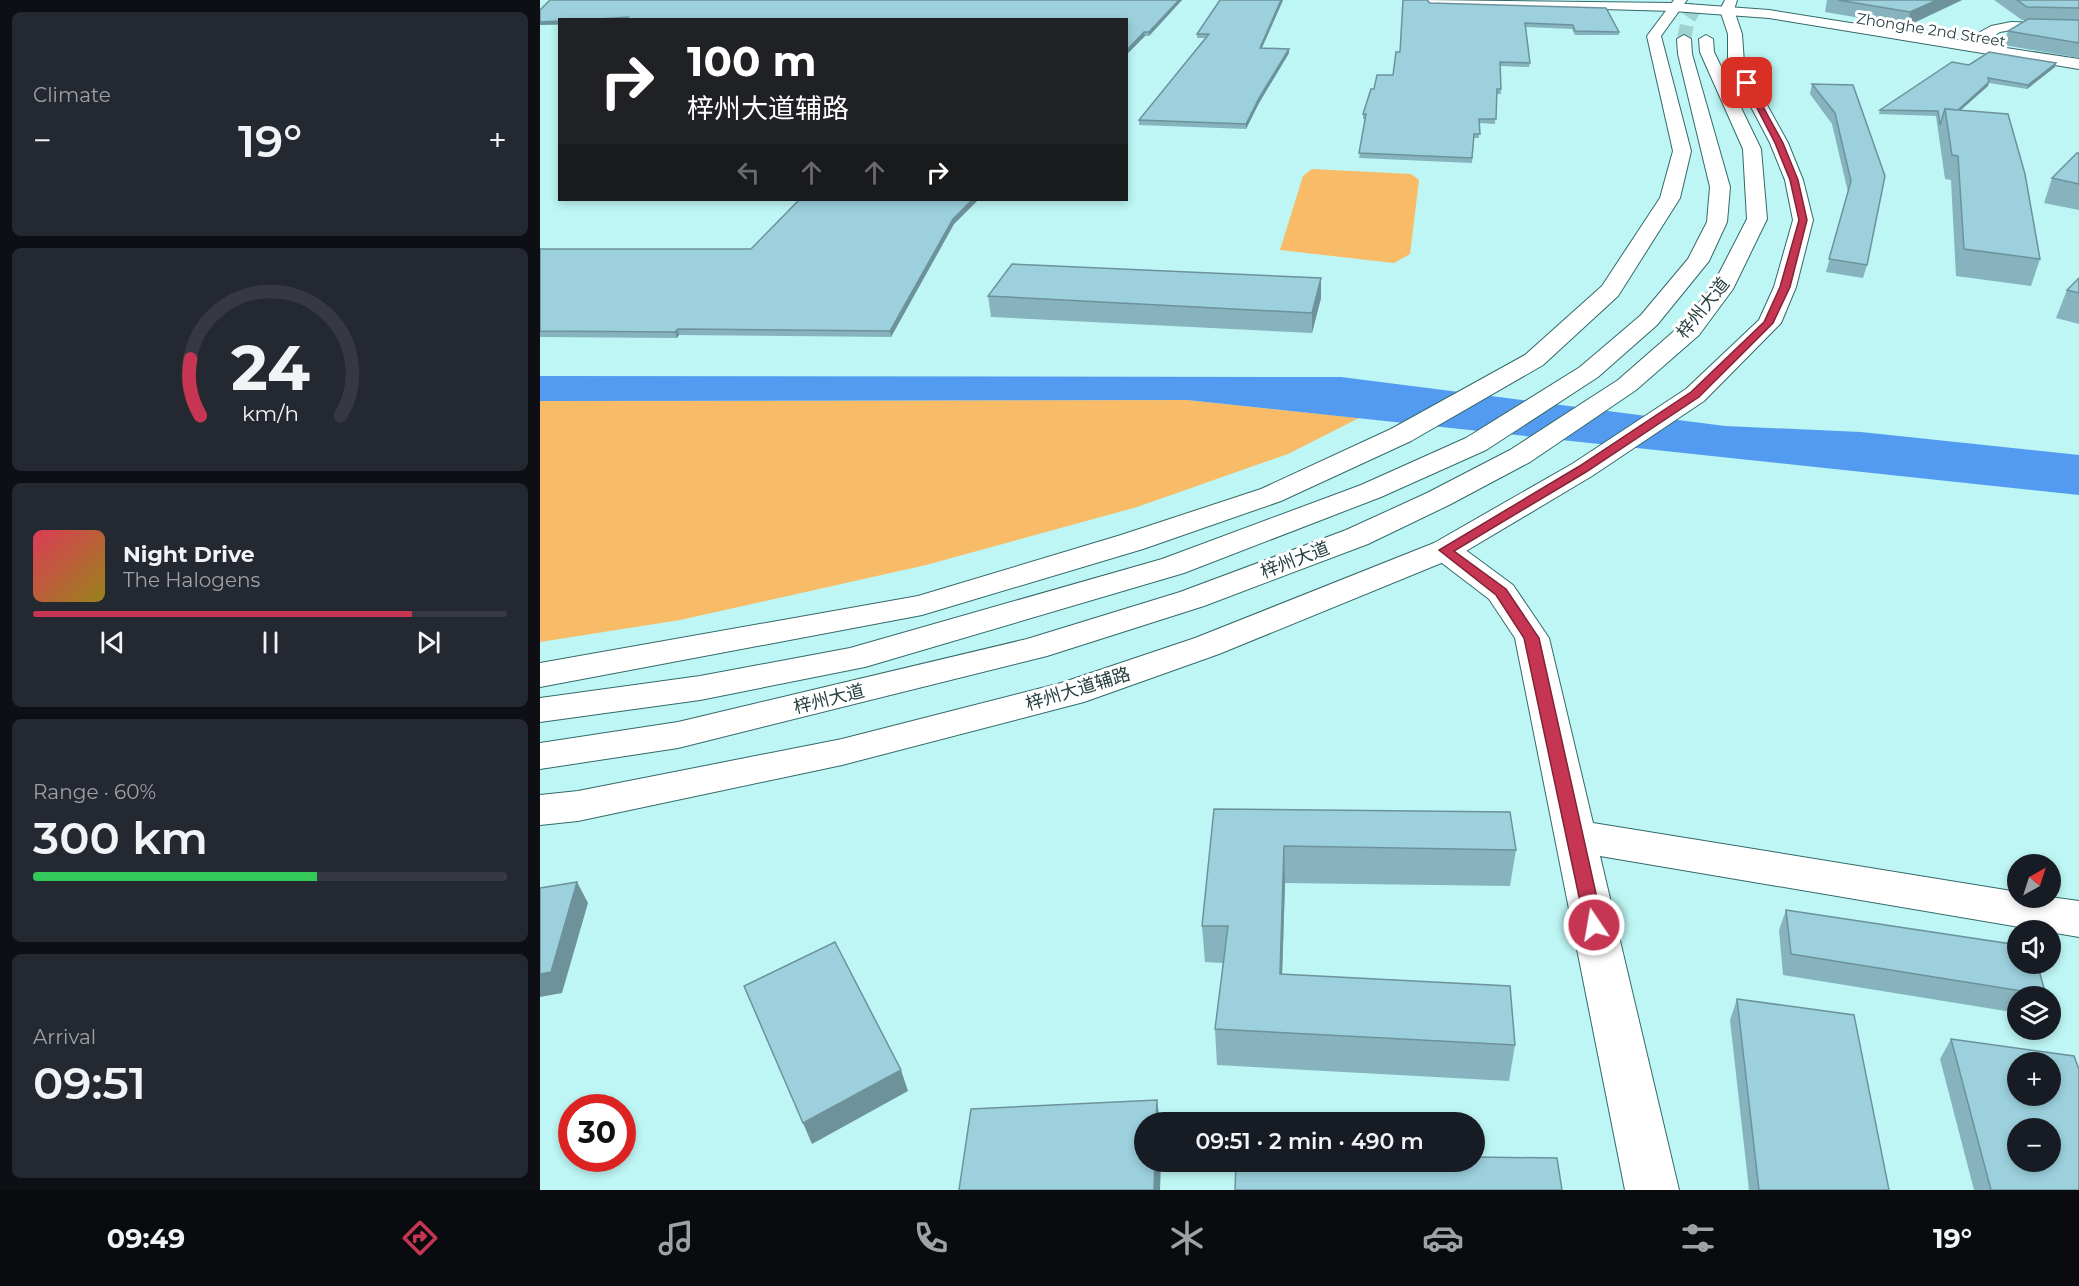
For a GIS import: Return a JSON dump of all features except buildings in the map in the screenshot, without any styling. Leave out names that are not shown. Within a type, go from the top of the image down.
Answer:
[{"type":"main road","name":"Zhonghe 2nd Street","points":[[1430,0],[1729,9],[2079,64]]},
{"type":"main road","points":[[540,675],[922,605],[1132,542],[1271,495],[1401,435],[1534,360],[1610,291],[1670,198],[1682,151],[1654,36],[1675,7]]},
{"type":"main road","name":"Zhonghe 2nd Street","points":[[1729,9],[1765,20],[2079,70]]},
{"type":"main road","name":"梓州大道辅路","points":[[540,810],[578,806],[842,752],[1071,693],[1207,646],[1445,550],[1582,470],[1695,395],[1768,323],[1785,287],[1803,220],[1794,180],[1779,143],[1736,63],[1735,34],[1729,9]]},
{"type":"main road","points":[[1966,46],[1996,29],[2011,26],[2079,28]]},
{"type":"main road","name":"梓州大道","points":[[540,710],[700,688],[853,659],[1173,566],[1371,491],[1476,444],[1589,372],[1656,312],[1698,261],[1717,222],[1720,186],[1685,54],[1684,39]]},
{"type":"main road","name":"梓州大道","points":[[540,756],[678,735],[1035,648],[1192,599],[1357,537],[1520,456],[1627,385],[1690,330],[1722,289],[1757,219],[1752,149],[1707,52],[1706,39]]},
{"type":"main road","points":[[1445,550],[1501,592],[1532,638],[1652,1190]]},
{"type":"main road","points":[[1575,836],[2079,919]]},
{"type":"shaded area","points":[[1312,169],[1411,174],[1419,180],[1410,254],[1394,263],[1280,250],[1303,176]]},
{"type":"shaded area","points":[[1187,400],[1359,418],[1288,454],[1137,507],[926,565],[680,620],[540,642],[540,401]]},
{"type":"water","points":[[540,376],[1341,377],[1725,426],[1861,432],[2079,455],[2079,495],[1187,400],[540,401]]},
{"type":"tunnel","points":[[1684,39],[1688,19],[1701,0]]},
{"type":"route","points":[[1594,925],[1532,638],[1501,592],[1445,550],[1582,470],[1695,395],[1768,323],[1785,287],[1803,220],[1794,180],[1779,143],[1747,83]]}]
